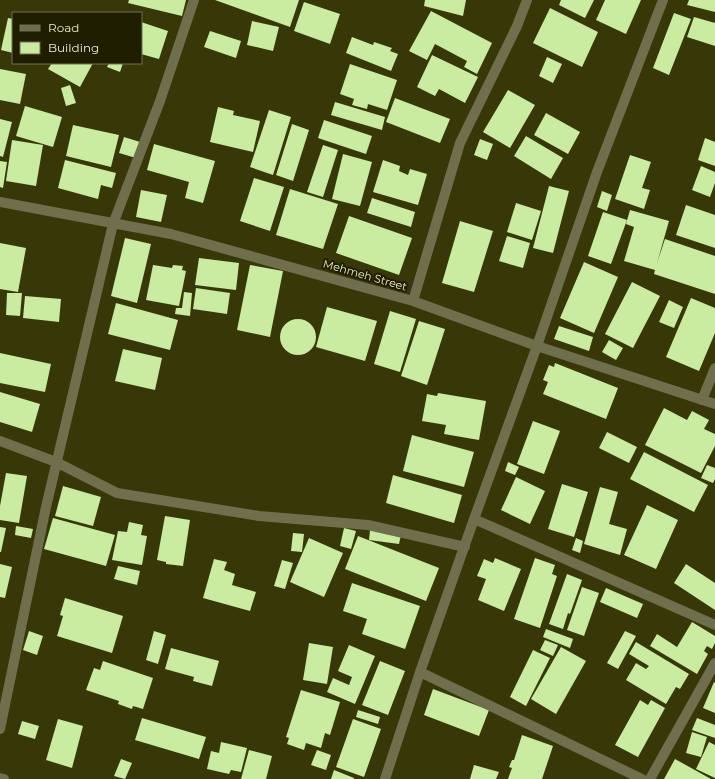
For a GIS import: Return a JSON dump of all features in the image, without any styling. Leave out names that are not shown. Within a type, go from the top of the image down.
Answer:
[{"type":"street","points":[[0,728],[56,462],[113,224],[160,101],[194,0]]},
{"type":"street","points":[[413,301],[460,143],[517,26],[527,0]]},
{"type":"street","points":[[385,779],[420,672],[537,346],[597,172],[663,0]]},
{"type":"street","name":"Mehmeh Street","points":[[0,202],[171,234],[413,301],[537,346],[715,404]]},
{"type":"street","points":[[702,400],[715,368]]},
{"type":"street","points":[[0,441],[56,462],[118,493],[259,516],[368,525],[465,547]]},
{"type":"street","points":[[474,519],[715,625]]},
{"type":"street","points":[[650,779],[715,663]]},
{"type":"street","points":[[420,672],[642,779]]},
{"type":"street","points":[[0,778],[4,779]]},
{"type":"building","points":[[129,0],[186,0],[182,16],[128,3]]},
{"type":"building","points":[[215,0],[299,0],[290,27]]},
{"type":"building","points":[[425,0],[466,0],[463,16],[424,6]]},
{"type":"building","points":[[561,0],[594,0],[585,18],[559,5]]},
{"type":"building","points":[[605,0],[641,0],[626,34],[596,20]]},
{"type":"building","points":[[689,0],[715,0],[715,12],[687,5]]},
{"type":"building","points":[[304,2],[340,14],[330,44],[294,31]]},
{"type":"building","points":[[550,8],[598,32],[582,67],[533,43]]},
{"type":"building","points":[[431,11],[492,43],[477,74],[464,67],[467,61],[435,44],[427,60],[409,51]]},
{"type":"building","points":[[674,13],[691,19],[669,75],[653,68]]},
{"type":"building","points":[[694,17],[715,23],[715,46],[687,37]]},
{"type":"building","points":[[8,18],[12,19],[12,53],[1,50]]},
{"type":"building","points":[[252,21],[279,27],[273,51],[247,45]]},
{"type":"building","points":[[142,22],[168,31],[159,59],[142,54]]},
{"type":"building","points":[[210,31],[241,41],[236,58],[204,47]]},
{"type":"building","points":[[352,37],[373,45],[374,42],[392,48],[390,51],[398,54],[391,71],[346,53]]},
{"type":"building","points":[[432,55],[478,77],[465,103],[439,89],[435,96],[417,87]]},
{"type":"building","points":[[547,57],[562,64],[553,83],[539,76]]},
{"type":"building","points":[[51,64],[92,64],[80,87],[48,69]]},
{"type":"building","points":[[108,64],[123,64],[120,72],[107,67]]},
{"type":"building","points":[[350,64],[397,80],[387,110],[368,104],[367,109],[352,105],[354,99],[340,94]]},
{"type":"building","points":[[0,69],[26,74],[20,104],[0,100]]},
{"type":"building","points":[[70,85],[76,103],[66,106],[61,88]]},
{"type":"building","points":[[508,90],[535,105],[510,148],[483,132]]},
{"type":"building","points":[[395,98],[450,119],[440,143],[386,122]]},
{"type":"building","points":[[335,102],[385,117],[382,130],[331,115]]},
{"type":"building","points":[[25,106],[62,117],[53,147],[16,136]]},
{"type":"building","points":[[218,107],[234,111],[233,115],[260,121],[253,152],[210,142]]},
{"type":"building","points":[[269,110],[291,117],[273,175],[250,167]]},
{"type":"building","points":[[546,113],[580,132],[568,154],[534,135]]},
{"type":"building","points":[[0,119],[12,122],[3,157],[0,156]]},
{"type":"building","points":[[324,120],[372,136],[366,154],[318,138]]},
{"type":"building","points":[[292,124],[309,130],[293,181],[276,175]]},
{"type":"building","points":[[73,125],[119,135],[111,167],[66,156]]},
{"type":"building","points":[[526,136],[563,158],[551,179],[514,156]]},
{"type":"building","points":[[124,137],[140,142],[136,158],[119,153]]},
{"type":"building","points":[[705,138],[715,142],[715,166],[698,160]]},
{"type":"building","points":[[480,139],[493,144],[487,160],[474,155]]},
{"type":"building","points":[[12,140],[43,145],[36,186],[6,181]]},
{"type":"building","points":[[154,144],[215,161],[203,203],[185,198],[189,182],[147,170]]},
{"type":"building","points":[[323,145],[338,150],[323,197],[307,192]]},
{"type":"building","points":[[343,154],[372,162],[360,206],[332,199]]},
{"type":"building","points":[[630,155],[651,162],[642,188],[650,190],[644,209],[615,199]]},
{"type":"building","points":[[65,160],[116,173],[112,188],[101,185],[98,199],[58,188]]},
{"type":"building","points":[[383,160],[400,166],[399,171],[408,175],[410,169],[427,174],[418,205],[373,192]]},
{"type":"building","points":[[0,161],[7,162],[3,188],[0,187]]},
{"type":"building","points":[[701,166],[715,172],[715,183],[710,197],[692,190]]},
{"type":"building","points":[[254,178],[284,187],[270,231],[240,221]]},
{"type":"building","points":[[549,186],[569,191],[553,253],[533,248]]},
{"type":"building","points":[[290,189],[338,204],[323,249],[276,235]]},
{"type":"building","points":[[141,190],[167,195],[161,222],[136,217]]},
{"type":"building","points":[[602,191],[612,195],[607,211],[597,207]]},
{"type":"building","points":[[372,198],[415,212],[411,227],[367,213]]},
{"type":"building","points":[[516,203],[541,211],[532,240],[507,232]]},
{"type":"building","points":[[686,205],[715,215],[715,248],[676,235]]},
{"type":"building","points":[[630,210],[669,221],[657,263],[665,239],[715,256],[715,294],[654,274],[655,270],[624,261],[634,227],[626,224]]},
{"type":"building","points":[[603,212],[627,220],[611,264],[588,256]]},
{"type":"building","points":[[349,216],[412,238],[399,275],[336,253]]},
{"type":"building","points":[[460,221],[493,231],[474,292],[442,283]]},
{"type":"building","points":[[507,236],[530,243],[523,268],[499,261]]},
{"type":"building","points":[[125,238],[151,244],[137,303],[111,296]]},
{"type":"building","points":[[0,243],[26,248],[18,292],[0,289]]},
{"type":"building","points":[[199,258],[239,263],[236,290],[195,285]]},
{"type":"building","points":[[584,262],[618,277],[594,333],[560,318]]},
{"type":"building","points":[[153,265],[172,268],[173,265],[183,266],[182,270],[186,271],[179,306],[146,300]]},
{"type":"building","points":[[250,265],[283,271],[270,337],[237,330]]},
{"type":"building","points":[[632,282],[660,296],[633,348],[605,334]]},
{"type":"building","points":[[196,288],[230,293],[227,314],[193,309]]},
{"type":"building","points":[[184,292],[192,293],[190,316],[175,314],[176,308],[182,308]]},
{"type":"building","points":[[7,293],[22,293],[20,316],[6,315]]},
{"type":"building","points":[[25,296],[61,299],[59,322],[23,318]]},
{"type":"building","points":[[691,298],[715,308],[715,333],[699,371],[666,357]]},
{"type":"building","points":[[669,300],[683,307],[674,328],[659,322]]},
{"type":"building","points":[[116,303],[178,320],[170,350],[108,334]]},
{"type":"building","points":[[327,307],[377,321],[365,361],[316,347]]},
{"type":"building","points":[[390,311],[416,319],[400,372],[374,364]]},
{"type":"building","points":[[302,319],[311,324],[315,330],[315,344],[311,350],[302,355],[294,355],[285,350],[281,344],[280,333],[285,324],[291,320]]},
{"type":"building","points":[[419,321],[445,329],[427,385],[401,376]]},
{"type":"building","points":[[559,326],[593,337],[589,351],[554,339]]},
{"type":"building","points":[[609,340],[623,348],[616,360],[602,352]]},
{"type":"building","points":[[123,349],[162,358],[155,390],[115,381]]},
{"type":"building","points":[[0,353],[51,364],[45,392],[0,383]]},
{"type":"building","points":[[555,363],[618,388],[606,419],[543,394],[548,382],[543,380],[549,365],[554,367]]},
{"type":"building","points":[[0,392],[40,404],[32,432],[0,422]]},
{"type":"building","points":[[438,393],[486,401],[479,440],[444,434],[446,425],[422,421],[427,394],[437,396]]},
{"type":"building","points":[[664,408],[687,420],[692,411],[709,420],[704,429],[715,434],[715,446],[701,473],[645,445]]},
{"type":"building","points":[[533,421],[560,431],[544,474],[517,464]]},
{"type":"building","points":[[607,432],[637,447],[629,463],[599,448]]},
{"type":"building","points":[[412,435],[474,452],[464,487],[403,471]]},
{"type":"building","points":[[644,452],[708,485],[694,512],[630,479]]},
{"type":"building","points":[[508,462],[519,467],[515,475],[505,471]]},
{"type":"building","points":[[707,465],[715,468],[715,479],[713,483],[701,478]]},
{"type":"building","points":[[6,473],[27,476],[19,523],[0,520],[0,506]]},
{"type":"building","points":[[393,475],[462,495],[454,523],[386,503]]},
{"type":"building","points":[[516,477],[545,491],[530,524],[501,510]]},
{"type":"building","points":[[562,484],[588,492],[574,537],[548,529]]},
{"type":"building","points":[[63,486],[101,497],[93,526],[55,516]]},
{"type":"building","points":[[600,487],[618,492],[609,524],[627,529],[620,555],[584,544]]},
{"type":"building","points":[[647,505],[678,520],[656,569],[624,555]]},
{"type":"building","points":[[165,516],[190,520],[183,566],[166,564],[166,562],[157,560]]},
{"type":"building","points":[[53,518],[115,535],[106,566],[44,549]]},
{"type":"building","points":[[129,522],[143,525],[141,535],[147,536],[142,565],[112,560],[118,531],[127,532]]},
{"type":"building","points":[[16,526],[33,529],[31,538],[15,535]]},
{"type":"building","points":[[0,527],[6,528],[1,552],[0,552]]},
{"type":"building","points":[[344,528],[356,531],[351,549],[340,546]]},
{"type":"building","points":[[370,530],[401,535],[399,544],[369,540]]},
{"type":"building","points":[[293,533],[304,534],[302,552],[291,551]]},
{"type":"building","points":[[358,536],[439,568],[426,601],[345,569]]},
{"type":"building","points":[[309,538],[343,553],[324,597],[290,582]]},
{"type":"building","points":[[576,538],[583,541],[580,553],[572,550]]},
{"type":"building","points":[[495,558],[521,569],[504,611],[478,600],[486,579],[477,576],[484,559],[493,563]]},
{"type":"building","points":[[535,558],[555,565],[552,574],[557,576],[540,628],[514,619]]},
{"type":"building","points":[[214,559],[227,562],[224,570],[235,574],[232,585],[256,592],[250,611],[203,598]]},
{"type":"building","points":[[282,560],[293,563],[285,589],[274,586]]},
{"type":"building","points":[[0,564],[12,567],[5,598],[0,597]]},
{"type":"building","points":[[686,564],[715,583],[715,610],[674,583]]},
{"type":"building","points":[[118,566],[140,571],[137,585],[114,579]]},
{"type":"building","points":[[567,574],[582,580],[563,629],[549,624]]},
{"type":"building","points":[[352,583],[420,606],[405,649],[362,634],[367,619],[343,611]]},
{"type":"building","points":[[582,587],[599,593],[584,636],[567,630]]},
{"type":"building","points":[[606,588],[643,604],[637,618],[600,602]]},
{"type":"building","points":[[65,598],[123,616],[112,653],[57,636],[63,616],[60,615]]},
{"type":"building","points":[[692,622],[715,636],[715,643],[712,649],[707,646],[704,651],[708,654],[697,674],[650,646],[657,634],[677,647]]},
{"type":"building","points":[[546,629],[573,639],[570,648],[543,637]]},
{"type":"building","points":[[29,631],[43,636],[37,655],[23,650]]},
{"type":"building","points":[[154,631],[166,635],[158,664],[146,660]]},
{"type":"building","points":[[625,631],[636,636],[618,669],[607,663]]},
{"type":"building","points":[[545,640],[558,645],[553,656],[540,650]]},
{"type":"building","points":[[636,642],[689,674],[680,689],[676,687],[666,704],[626,680],[636,663],[646,669],[649,666],[629,654]]},
{"type":"building","points":[[309,643],[333,647],[327,684],[303,680]]},
{"type":"building","points":[[349,645],[375,656],[355,704],[327,692],[333,678],[349,685],[352,677],[338,671]]},
{"type":"building","points":[[561,647],[586,661],[556,714],[531,699]]},
{"type":"building","points":[[171,648],[219,661],[212,686],[193,681],[194,677],[165,669]]},
{"type":"building","points":[[533,650],[550,658],[526,706],[510,697]]},
{"type":"building","points":[[103,661],[153,678],[143,709],[133,706],[132,709],[118,704],[119,701],[86,690],[94,668],[100,670]]},
{"type":"building","points":[[380,661],[405,671],[388,715],[362,705]]},
{"type":"building","points":[[714,682],[715,683],[715,713],[703,708]]},
{"type":"building","points":[[433,689],[489,710],[479,736],[424,715]]},
{"type":"building","points":[[301,690],[340,702],[330,735],[325,733],[321,748],[306,743],[304,750],[287,744],[289,738],[286,737]]},
{"type":"building","points":[[640,700],[648,705],[651,700],[665,708],[638,757],[615,745]]},
{"type":"building","points":[[358,710],[380,717],[378,724],[356,717]]},
{"type":"building","points":[[142,718],[206,737],[199,759],[135,740]]},
{"type":"building","points":[[697,718],[715,725],[715,738],[692,730]]},
{"type":"building","points":[[58,719],[83,726],[72,768],[46,760]]},
{"type":"building","points":[[353,719],[381,729],[364,777],[336,767]]},
{"type":"building","points":[[22,721],[39,726],[35,739],[18,734]]},
{"type":"building","points":[[692,732],[707,737],[701,757],[686,753]]},
{"type":"building","points":[[522,735],[553,746],[542,779],[508,779],[512,768],[509,767],[512,760],[514,760]]},
{"type":"building","points":[[221,742],[247,748],[241,772],[231,770],[229,774],[207,769],[211,751],[219,753]]},
{"type":"building","points":[[709,742],[715,745],[715,778],[696,769]]},
{"type":"building","points":[[249,750],[272,756],[266,779],[241,779]]},
{"type":"building","points":[[317,750],[331,755],[326,770],[311,765]]},
{"type":"building","points":[[121,759],[132,763],[125,779],[114,776]]},
{"type":"building","points":[[675,759],[711,779],[664,779]]},
{"type":"building","points":[[474,765],[499,772],[496,779],[470,779]]},
{"type":"building","points":[[334,770],[354,778],[354,779],[331,779]]}]
